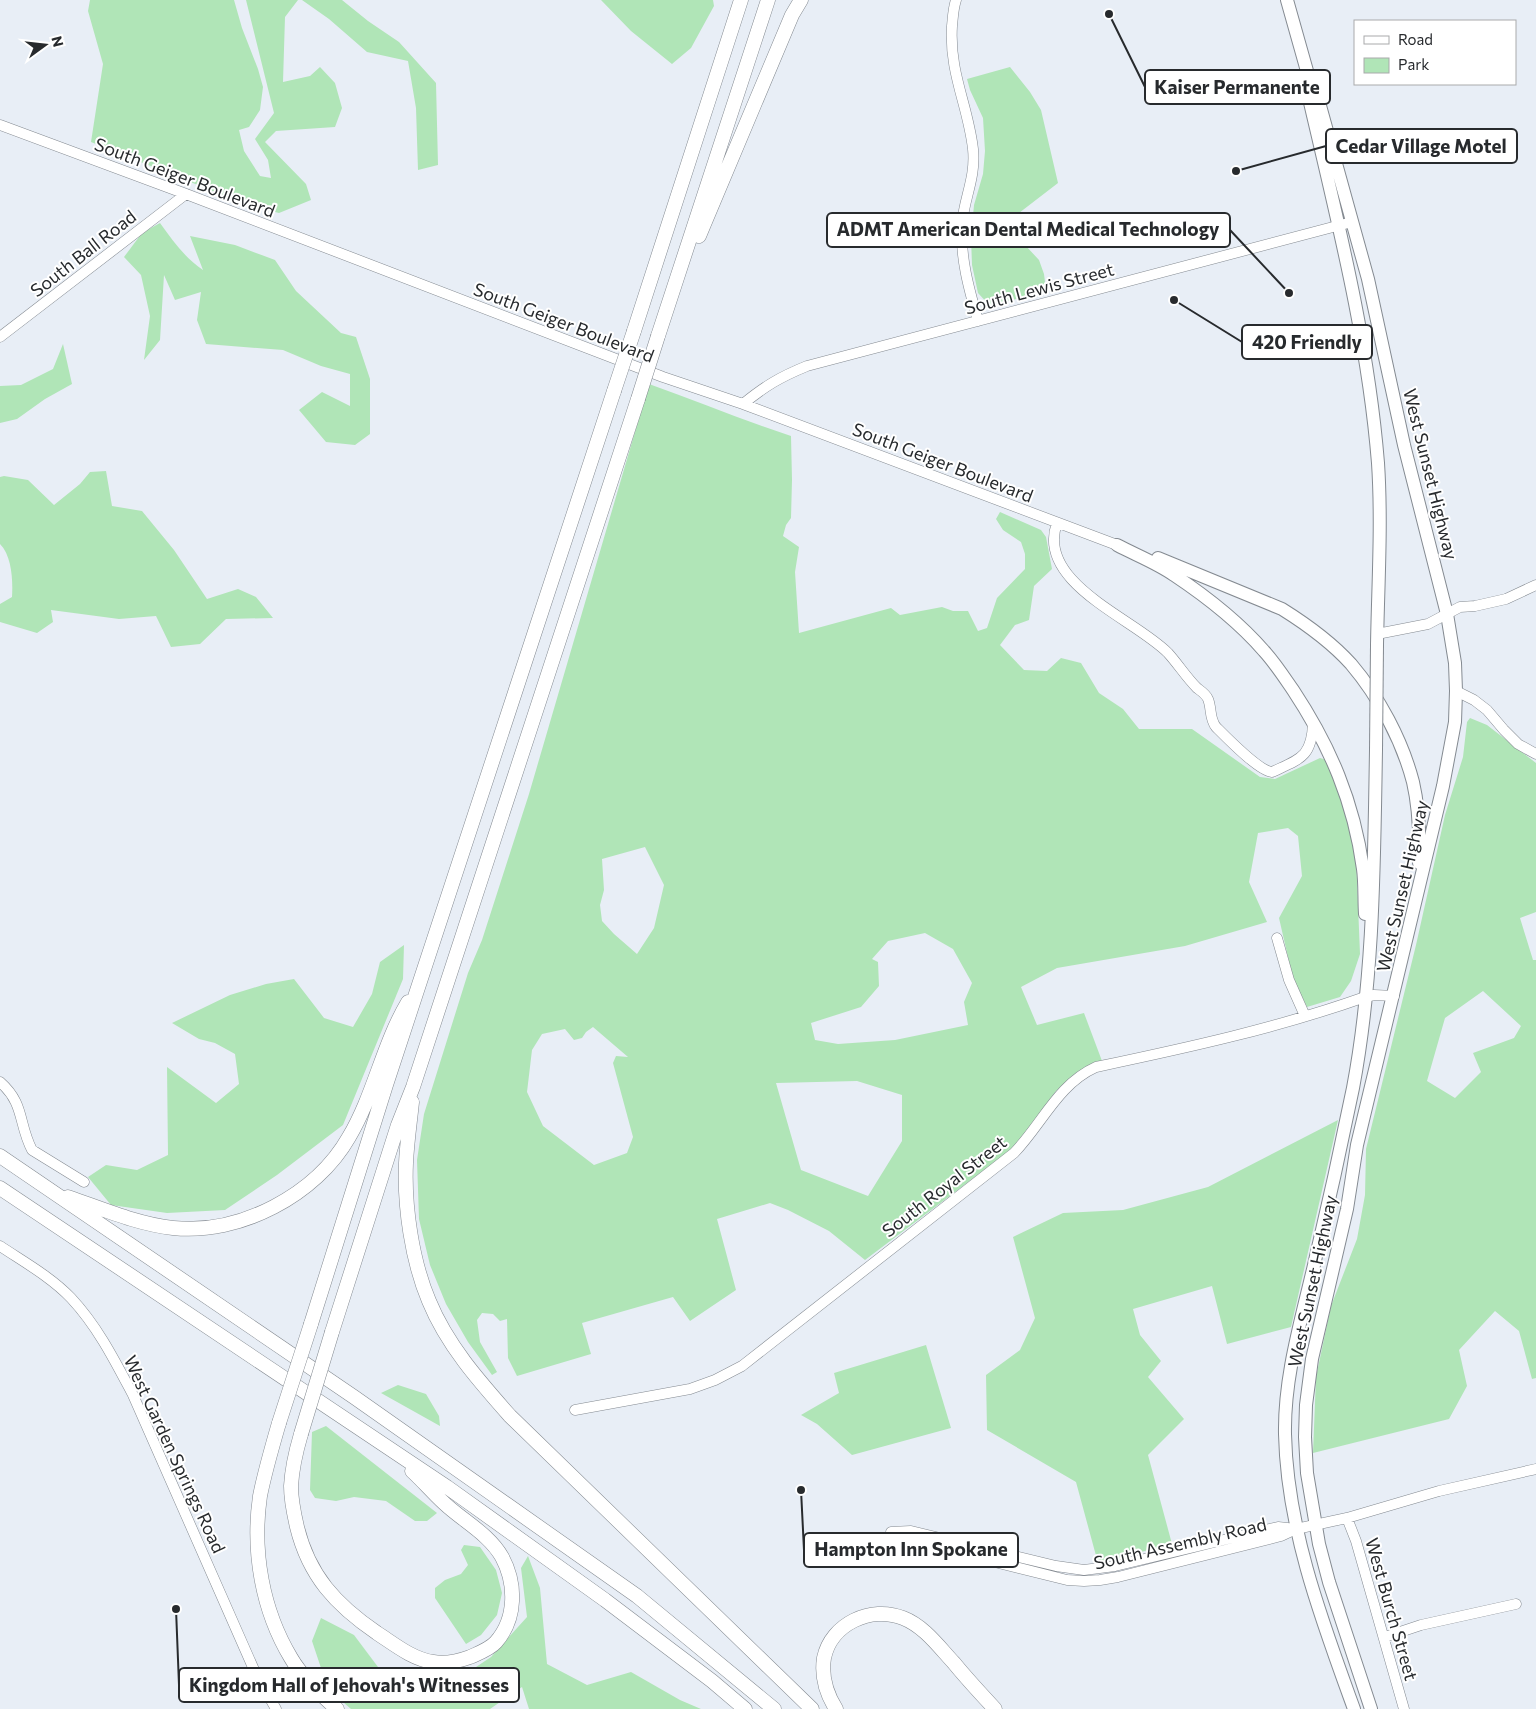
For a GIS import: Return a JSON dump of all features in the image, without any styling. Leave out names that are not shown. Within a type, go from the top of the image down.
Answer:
[{"type":"highway","points":[[337,1709],[307,1679],[291,1659],[277,1631],[266,1602],[256,1540],[260,1497],[267,1466],[279,1422],[421,980],[634,331],[740,0]]},
{"type":"highway","points":[[389,1447],[444,1503],[487,1538],[508,1570],[514,1596],[508,1621],[496,1642],[466,1658],[448,1662],[431,1662],[419,1658],[404,1651],[370,1628],[336,1601],[309,1563],[300,1540],[294,1514],[291,1487],[294,1463],[300,1434],[398,1125],[413,1087],[768,0]]},
{"type":"highway","points":[[674,288],[692,254],[800,0]]},
{"type":"highway","points":[[50,1191],[132,1220],[174,1228],[210,1228],[238,1221],[275,1207],[296,1194],[321,1174],[338,1156],[350,1137],[364,1107],[398,1020],[421,980]]},
{"type":"highway","points":[[413,1087],[406,1164],[406,1197],[410,1233],[419,1271],[429,1301],[450,1341],[474,1376],[510,1416],[812,1709]]},
{"type":"highway","points":[[0,1156],[354,1397],[637,1596],[774,1709]]},
{"type":"highway","points":[[0,1188],[97,1255],[389,1447],[605,1600],[712,1680],[745,1709]]},
{"type":"highway","points":[[836,1709],[830,1700],[824,1682],[824,1657],[828,1648],[841,1630],[848,1624],[867,1615],[879,1614],[903,1618],[930,1637],[995,1709]]},
{"type":"main road","name":"West Sunset Highway","points":[[1287,0],[1307,71],[1319,102],[1368,279],[1402,437],[1447,614],[1454,649],[1455,722],[1447,768],[1357,1145],[1347,1209],[1315,1344],[1306,1416],[1305,1445],[1308,1485],[1323,1559],[1371,1709]]},
{"type":"main road","name":"West Sunset Highway","points":[[1307,71],[1308,94],[1338,226],[1364,356],[1377,454],[1380,526],[1374,880],[1362,1030],[1350,1103],[1330,1200],[1295,1341],[1286,1405],[1285,1434],[1287,1467],[1296,1529],[1322,1620],[1354,1709]]},
{"type":"main road","points":[[1117,545],[1173,574],[1210,600],[1230,617],[1276,666],[1313,724],[1333,761],[1352,812],[1363,871],[1367,980]]},
{"type":"main road","points":[[1117,545],[1195,572],[1282,609],[1298,619],[1350,663],[1382,709],[1401,747],[1413,784],[1420,837],[1419,886]]},
{"type":"main road","points":[[1353,1654],[1348,1662],[1360,1709]]},
{"type":"street","points":[[956,0],[952,33],[952,57],[956,80],[970,126],[973,151],[973,170],[962,222],[962,251],[966,277],[978,321]]},
{"type":"street","name":"South Geiger Boulevard","points":[[0,125],[186,194],[663,377],[743,404],[1117,545]]},
{"type":"street","name":"South Ball Road","points":[[0,337],[186,194]]},
{"type":"street","name":"South Lewis Street","points":[[743,404],[762,388],[781,376],[807,366],[1352,222]]},
{"type":"street","points":[[1056,522],[1053,546],[1057,557],[1068,574],[1102,606],[1169,654],[1188,679],[1206,696],[1216,728],[1242,752],[1270,773],[1293,762],[1308,751],[1313,736],[1313,724]]},
{"type":"street","points":[[1377,639],[1440,620],[1460,607],[1475,606],[1506,599],[1536,585]]},
{"type":"street","points":[[1456,691],[1474,700],[1487,710],[1518,744],[1536,754]]},
{"type":"street","points":[[1308,751],[1321,752],[1333,761]]},
{"type":"street","points":[[1277,938],[1289,980],[1305,1016]]},
{"type":"street","name":"South Royal Street","points":[[575,1410],[693,1388],[715,1380],[742,1366],[825,1299],[1006,1160],[1022,1146],[1066,1087],[1088,1071],[1174,1051],[1305,1016],[1365,997],[1374,995],[1394,996]]},
{"type":"street","points":[[0,1082],[10,1091],[17,1102],[32,1150],[84,1182]]},
{"type":"street","name":"West Garden Springs Road","points":[[0,1246],[57,1285],[71,1298],[91,1322],[110,1351],[134,1395],[255,1672],[276,1709]]},
{"type":"street","name":"South Assembly Road","points":[[1296,1529],[1278,1527],[1115,1566],[1084,1570],[1056,1566],[911,1531],[892,1532],[911,1541],[1067,1580],[1100,1580],[1281,1536],[1296,1529],[1347,1518],[1439,1491],[1536,1469]]},
{"type":"street","name":"West Burch Street","points":[[1347,1518],[1356,1541],[1385,1637],[1404,1709]]},
{"type":"street","points":[[1385,1637],[1421,1625],[1516,1604]]},
{"type":"green space","points":[[90,0],[234,0],[263,87],[260,110],[249,127],[239,130],[244,151],[260,176],[271,178],[268,160],[255,139],[274,113],[246,0],[298,0],[285,17],[283,82],[310,76],[320,67],[335,83],[342,108],[335,127],[276,131],[265,142],[306,184],[311,200],[279,213],[245,204],[91,142],[103,64],[88,11]]},
{"type":"green space","points":[[302,0],[342,0],[399,42],[436,83],[438,165],[418,170],[416,108],[408,61],[367,52],[329,19]]},
{"type":"green space","points":[[601,0],[713,0],[714,6],[691,48],[672,64],[631,31]]},
{"type":"green space","points":[[1010,67],[1030,92],[1041,110],[1058,183],[1019,213],[1017,224],[1025,245],[1039,260],[1045,282],[1038,293],[990,306],[978,293],[972,265],[971,238],[974,205],[983,174],[985,151],[983,118],[967,79]]},
{"type":"green space","points":[[160,223],[184,254],[203,270],[190,236],[235,245],[275,260],[296,291],[341,333],[356,337],[370,379],[370,434],[355,445],[326,442],[299,410],[322,392],[350,406],[350,374],[321,366],[283,350],[206,344],[197,320],[201,292],[175,300],[164,275],[160,340],[144,360],[150,316],[141,275],[124,257],[142,233]]},
{"type":"green space","points":[[63,344],[72,384],[45,399],[17,419],[0,423],[0,386],[21,385],[53,369]]},
{"type":"green space","points":[[649,384],[791,436],[791,518],[786,525],[783,536],[799,547],[795,572],[799,633],[891,608],[900,615],[942,607],[953,611],[968,611],[978,631],[987,628],[997,598],[1025,569],[1025,554],[1021,542],[1003,530],[996,519],[1000,512],[1041,530],[1046,537],[1052,569],[1034,586],[1029,620],[1015,625],[1000,645],[1024,670],[1047,671],[1061,658],[1081,663],[1099,693],[1123,709],[1139,729],[1192,729],[1260,777],[1275,779],[1320,758],[1327,760],[1344,804],[1356,856],[1360,954],[1351,981],[1340,997],[1307,1007],[1293,979],[1279,918],[1302,876],[1298,836],[1288,828],[1258,833],[1249,882],[1267,922],[1185,946],[1057,968],[1021,987],[1037,1025],[1084,1013],[1102,1061],[1077,1072],[1056,1091],[1016,1146],[865,1260],[829,1231],[770,1203],[717,1219],[736,1290],[690,1321],[673,1297],[582,1323],[591,1354],[517,1376],[508,1358],[507,1319],[500,1321],[493,1314],[482,1313],[477,1320],[480,1342],[497,1372],[492,1375],[468,1342],[446,1304],[430,1265],[419,1219],[417,1160],[424,1114],[468,973],[482,940],[529,794]],"holes":[[[645,847],[664,885],[654,928],[637,954],[602,921],[600,905],[604,890],[602,859]],[[925,933],[953,949],[972,983],[964,1002],[968,1025],[895,1040],[838,1044],[815,1040],[811,1023],[861,1007],[879,986],[878,962],[872,959],[888,941]],[[593,1027],[628,1057],[616,1056],[613,1063],[633,1137],[627,1153],[594,1165],[543,1126],[527,1092],[532,1050],[542,1034],[565,1029],[574,1040],[582,1038]],[[857,1081],[902,1095],[902,1141],[868,1196],[801,1170],[776,1083]]]},
{"type":"green space","points":[[106,471],[112,506],[142,511],[174,550],[207,599],[238,589],[256,597],[273,618],[226,619],[200,644],[171,647],[156,616],[119,619],[51,610],[53,622],[37,633],[0,622],[0,604],[12,597],[12,576],[7,555],[0,544],[0,477],[28,480],[54,505],[80,484],[90,472]]},
{"type":"green space","points":[[1470,718],[1487,725],[1536,763],[1536,912],[1520,918],[1533,960],[1536,960],[1536,1378],[1532,1379],[1519,1331],[1495,1311],[1459,1350],[1467,1386],[1449,1419],[1313,1453],[1316,1377],[1331,1306],[1357,1239],[1365,1195],[1366,1149],[1416,945],[1445,815],[1463,757],[1467,722]],"holes":[[[1483,991],[1521,1026],[1514,1038],[1473,1053],[1481,1072],[1455,1098],[1427,1081],[1445,1018]]]},
{"type":"green space","points":[[404,945],[403,979],[343,1125],[277,1175],[225,1210],[167,1213],[111,1205],[88,1177],[106,1165],[137,1170],[168,1155],[167,1067],[216,1103],[239,1084],[235,1054],[215,1043],[199,1039],[172,1023],[230,995],[266,984],[294,979],[324,1018],[353,1027],[372,994],[380,962]]},
{"type":"green space","points":[[1338,1120],[1291,1327],[1227,1344],[1212,1286],[1133,1309],[1140,1335],[1161,1361],[1148,1377],[1184,1419],[1148,1455],[1172,1544],[1098,1563],[1076,1482],[987,1430],[986,1375],[1020,1350],[1035,1318],[1013,1237],[1063,1213],[1123,1210],[1208,1187]]},
{"type":"green space","points":[[926,1345],[951,1428],[852,1455],[817,1424],[801,1415],[839,1393],[834,1373]]},
{"type":"green space","points":[[398,1385],[426,1394],[439,1416],[440,1426],[381,1393]]},
{"type":"green space","points":[[326,1426],[437,1513],[427,1521],[415,1521],[386,1501],[354,1497],[336,1501],[315,1498],[310,1490],[312,1432]]},
{"type":"green space","points":[[464,1545],[480,1547],[496,1570],[502,1593],[497,1615],[481,1635],[466,1644],[435,1598],[435,1588],[445,1580],[461,1574],[468,1565],[461,1550]]},
{"type":"green space","points":[[528,1556],[540,1588],[547,1664],[587,1685],[631,1672],[680,1700],[701,1709],[529,1709],[522,1687],[490,1709],[351,1709],[328,1689],[312,1641],[321,1618],[354,1635],[381,1671],[430,1682],[470,1671],[491,1657],[527,1617],[521,1568]]},
{"type":"place","name":"Kaiser Permanente","points":[[1109,14]]},
{"type":"place","name":"Cedar Village Motel","points":[[1236,171]]},
{"type":"place","name":"ADMT American Dental Medical Technology","points":[[1289,293]]},
{"type":"place","name":"420 Friendly","points":[[1174,300]]},
{"type":"place","name":"Hampton Inn Spokane","points":[[801,1490]]},
{"type":"place","name":"Kingdom Hall of Jehovah's Witnesses","points":[[176,1609]]}]
